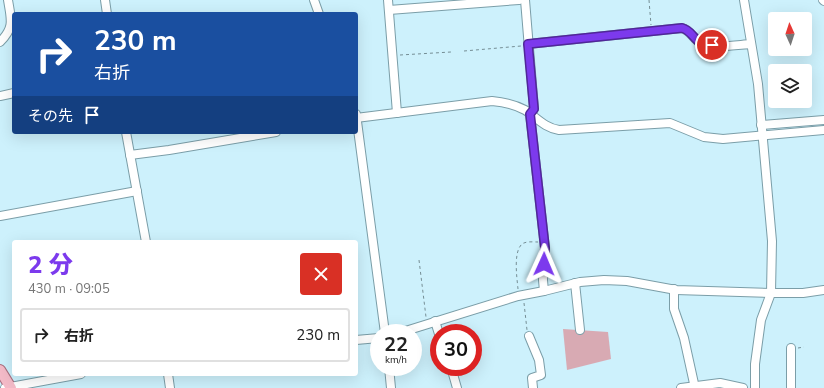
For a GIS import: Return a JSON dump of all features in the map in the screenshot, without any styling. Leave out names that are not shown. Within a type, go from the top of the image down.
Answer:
[{"type":"main road","points":[[0,370],[9,388]]},
{"type":"street","points":[[0,42],[10,29],[11,22],[8,0]]},
{"type":"street","points":[[105,0],[107,12]]},
{"type":"street","points":[[314,0],[318,12]]},
{"type":"street","points":[[388,0],[397,113]]},
{"type":"street","points":[[389,10],[519,0]]},
{"type":"street","points":[[525,0],[534,109],[530,114],[544,242],[544,291]]},
{"type":"street","points":[[744,0],[758,84],[772,241],[771,293],[761,320],[755,364],[755,388]]},
{"type":"street","points":[[528,45],[682,28],[689,31],[697,41],[701,43],[712,45],[751,44]]},
{"type":"street","points":[[0,96],[12,93]]},
{"type":"street","points":[[358,117],[492,101],[505,102],[524,109],[551,129],[559,130],[670,123],[704,138],[723,139],[824,130]]},
{"type":"street","points":[[761,125],[824,120]]},
{"type":"street","points":[[358,132],[384,324]]},
{"type":"street","points":[[126,134],[146,240]]},
{"type":"street","points":[[130,155],[264,134]]},
{"type":"street","points":[[0,216],[137,191]]},
{"type":"street","points":[[422,326],[521,295],[575,283],[604,280],[627,280],[674,289],[771,293],[803,293],[824,290]]},
{"type":"street","points":[[575,283],[580,330]]},
{"type":"street","points":[[674,289],[674,309],[684,338],[695,387]]},
{"type":"street","points":[[529,336],[538,360],[541,375],[532,378],[532,388]]},
{"type":"street","points":[[358,340],[370,339]]},
{"type":"street","points":[[791,348],[791,388]]},
{"type":"street","points":[[9,388],[71,376]]},
{"type":"street","points":[[168,376],[170,388]]},
{"type":"street","points":[[390,376],[391,388]]},
{"type":"street","points":[[454,376],[457,388]]},
{"type":"street","points":[[681,388],[719,386],[743,388]]},
{"type":"path","points":[[649,0],[649,13],[652,31]]},
{"type":"path","points":[[464,51],[528,45]]},
{"type":"path","points":[[393,56],[451,52]]},
{"type":"path","points":[[529,336],[521,295],[516,257],[518,249],[522,244],[527,242],[544,242]]},
{"type":"path","points":[[419,260],[431,323]]},
{"type":"shaded area","points":[[563,329],[608,332],[611,359],[567,370]]},
{"type":"route","points":[[544,264],[545,248],[530,114],[534,109],[528,44],[682,28],[689,31],[697,41],[712,45]]}]
